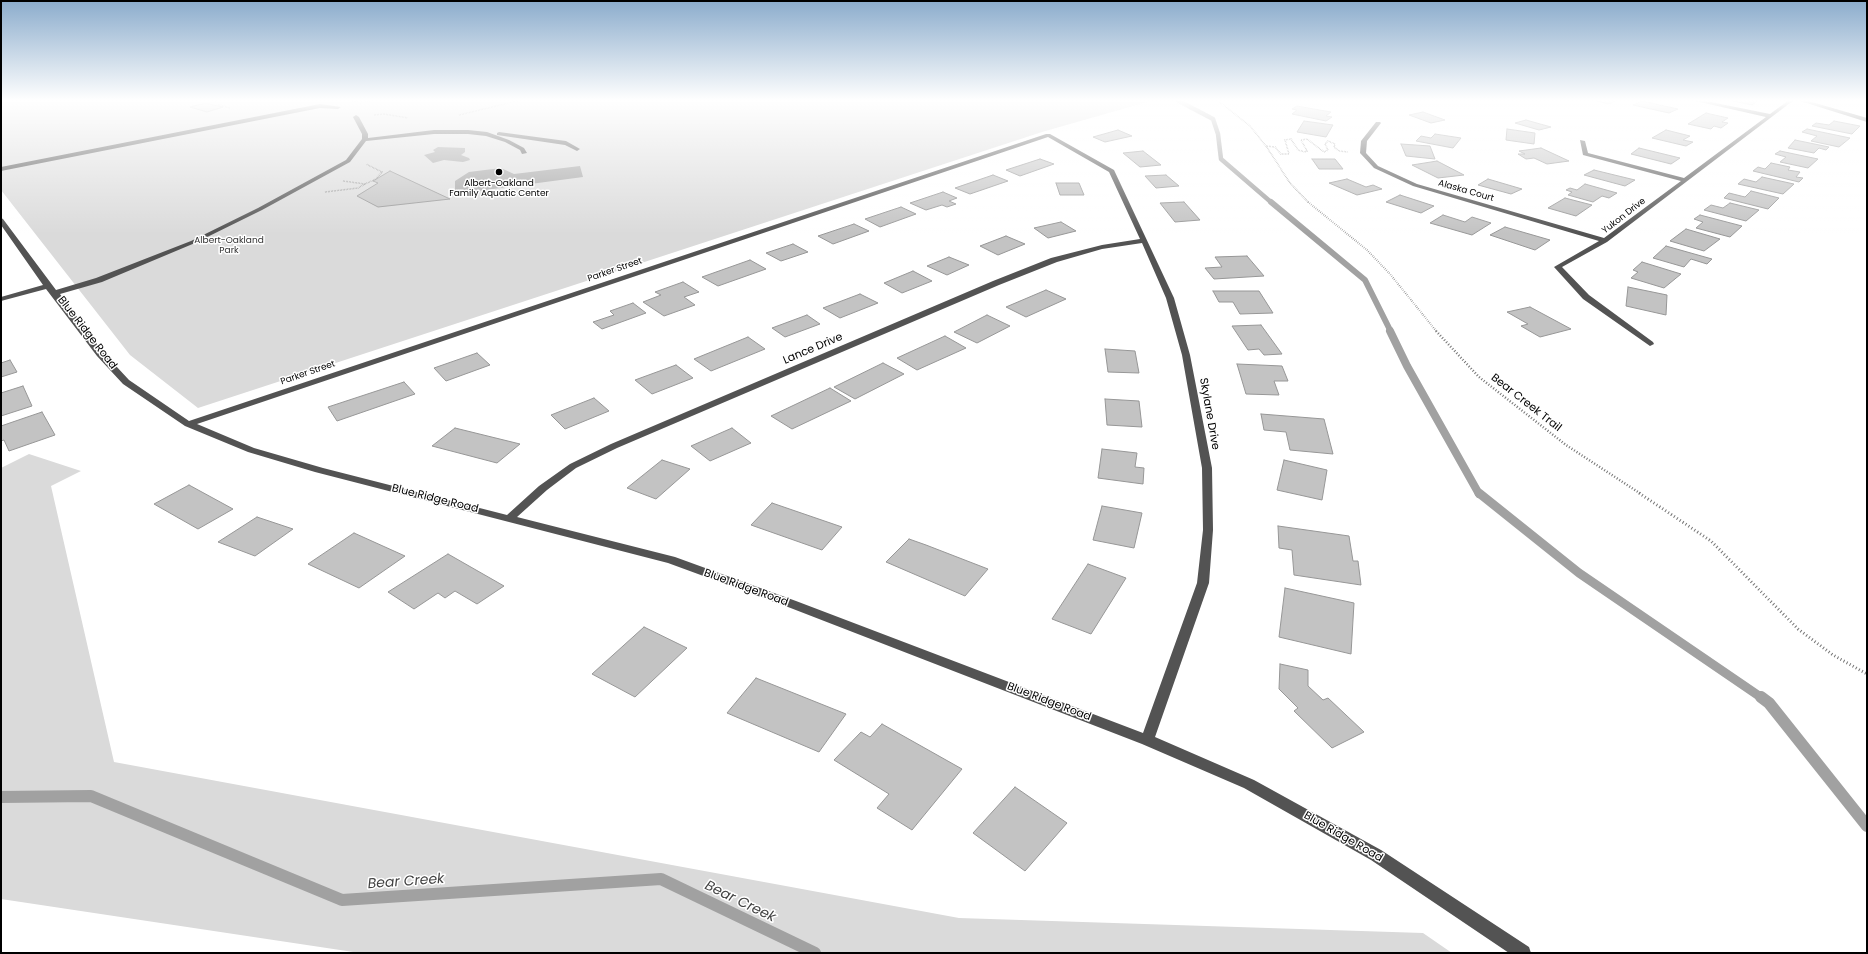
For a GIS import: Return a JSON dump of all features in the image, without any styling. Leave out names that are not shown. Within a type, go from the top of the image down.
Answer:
[{"type":"street","points":[[1,169],[125,145]]},
{"type":"street","points":[[1,299],[99,280],[193,242],[260,209],[348,161],[361,145]]},
{"type":"street","points":[[514,145],[524,153]]},
{"type":"street","points":[[517,146],[527,145]]},
{"type":"street","points":[[569,145],[577,148]]},
{"type":"street","name":"Parker Street","points":[[188,424],[1020,145]]},
{"type":"street","name":"Skylane Drive","points":[[1065,145],[1112,171],[1170,298],[1186,355],[1207,468],[1208,530],[1203,583],[1147,740]]},
{"type":"street","points":[[1363,153],[1364,145]]},
{"type":"street","points":[[1583,145],[1584,154],[1684,180]]},
{"type":"street","name":"Yukon Drive","points":[[1650,344],[1586,297],[1558,267],[1605,241],[1732,145]]},
{"type":"street","name":"Alaska Court","points":[[1363,153],[1376,167],[1415,185],[1605,241]]},
{"type":"street","name":"Blue Ridge Road","points":[[1,220],[51,290],[100,354],[126,382],[188,424],[251,450],[319,470],[670,560],[792,604],[1147,740],[1248,784],[1376,855],[1524,953]]},
{"type":"street","name":"Lance Drive","points":[[510,518],[543,488],[572,466],[621,442],[996,283],[1054,260],[1102,247],[1143,241]]},
{"type":"path","points":[[1266,146],[1275,147],[1281,154],[1289,154],[1286,145]]},
{"type":"path","points":[[1295,145],[1298,150],[1305,152],[1307,151],[1303,145]]},
{"type":"path","points":[[1314,145],[1324,152],[1328,150],[1325,145]]},
{"type":"path","points":[[1335,145],[1334,147],[1339,151],[1363,153]]},
{"type":"path","name":"Bear Creek Trail","points":[[1266,146],[1290,184],[1312,206],[1367,250],[1390,274],[1442,339],[1479,377],[1566,445],[1711,541],[1798,629],[1833,654],[1867,674]]},
{"type":"path","points":[[320,193],[358,188],[376,179],[382,172],[363,163],[348,161]]},
{"type":"path","points":[[338,181],[365,184]]},
{"type":"green space","name":"Albert-Oakland Park","points":[[1,145],[1004,145],[198,408],[130,355],[1,190]]},
{"type":"green space","points":[[29,454],[81,471],[51,486],[114,762],[959,918],[1423,933],[1452,953],[360,953],[1,899],[1,468]]},
{"type":"shaded area","points":[[438,147],[465,148],[465,152],[461,155],[469,158],[470,160],[463,162],[444,160],[433,163],[424,155],[435,152],[433,150]]},
{"type":"shaded area","points":[[580,166],[583,177],[455,194],[455,181],[469,172],[501,168],[514,174]]},
{"type":"building","points":[[1401,145],[1430,146],[1435,159],[1406,156]]},
{"type":"building","points":[[1435,145],[1456,145],[1453,148]]},
{"type":"building","points":[[1791,145],[1817,145],[1829,147],[1826,150],[1819,148],[1814,153],[1788,148]]},
{"type":"building","points":[[1827,145],[1842,145],[1839,147]]},
{"type":"building","points":[[1541,148],[1569,161],[1547,164],[1534,158],[1526,159],[1518,154],[1525,154],[1519,151]]},
{"type":"building","points":[[1639,148],[1680,158],[1671,164],[1631,154]]},
{"type":"building","points":[[1143,151],[1161,165],[1140,167],[1123,153]]},
{"type":"building","points":[[1780,151],[1818,159],[1808,168],[1780,162],[1786,157],[1775,154]]},
{"type":"building","points":[[1040,159],[1054,164],[1020,176],[1006,170]]},
{"type":"building","points":[[1312,159],[1335,159],[1343,169],[1319,169]]},
{"type":"building","points":[[1437,161],[1464,175],[1438,178],[1412,165]]},
{"type":"building","points":[[1771,163],[1790,167],[1788,170],[1800,172],[1796,177],[1803,178],[1799,182],[1753,171],[1758,167],[1765,169]]},
{"type":"building","points":[[1594,170],[1635,180],[1625,186],[1584,175]]},
{"type":"building","points":[[390,171],[450,199],[378,207],[357,196],[378,183],[373,181]]},
{"type":"building","points":[[993,175],[1008,181],[970,194],[955,188]]},
{"type":"building","points":[[1166,175],[1179,186],[1156,188],[1145,176]]},
{"type":"building","points":[[1762,177],[1794,184],[1783,194],[1738,184],[1744,179],[1756,182]]},
{"type":"building","points":[[1347,179],[1366,187],[1373,185],[1382,189],[1357,195],[1329,183]]},
{"type":"building","points":[[1488,179],[1522,189],[1511,194],[1478,185]]},
{"type":"building","points":[[1056,183],[1079,183],[1084,195],[1060,195]]},
{"type":"building","points":[[1585,184],[1617,193],[1609,198],[1602,196],[1593,202],[1568,195],[1572,192],[1566,190],[1570,188],[1577,190]]},
{"type":"building","points":[[1751,191],[1779,198],[1768,209],[1724,198],[1729,193],[1745,197]]},
{"type":"building","points":[[943,192],[957,198],[949,201],[956,204],[947,207],[942,205],[926,210],[910,203]]},
{"type":"building","points":[[1400,195],[1434,206],[1421,213],[1386,202]]},
{"type":"building","points":[[1565,198],[1592,205],[1576,216],[1548,208]]},
{"type":"building","points":[[1184,202],[1200,220],[1175,222],[1160,203]]},
{"type":"building","points":[[1730,203],[1759,210],[1746,221],[1704,210],[1711,205],[1723,208]]},
{"type":"building","points":[[901,207],[916,214],[880,227],[865,219]]},
{"type":"building","points":[[1443,215],[1465,222],[1472,217],[1491,223],[1472,235],[1430,223]]},
{"type":"building","points":[[1700,215],[1742,226],[1730,237],[1696,228],[1703,222],[1694,219]]},
{"type":"building","points":[[1061,222],[1076,231],[1048,238],[1034,228]]},
{"type":"building","points":[[854,224],[869,231],[833,244],[818,236]]},
{"type":"building","points":[[1505,227],[1550,240],[1535,250],[1490,235]]},
{"type":"building","points":[[1686,229],[1720,239],[1704,251],[1670,241]]},
{"type":"building","points":[[1006,236],[1025,244],[998,255],[980,246]]},
{"type":"building","points":[[793,244],[808,252],[781,261],[766,253]]},
{"type":"building","points":[[1666,246],[1712,259],[1707,264],[1691,259],[1684,267],[1653,258]]},
{"type":"building","points":[[1247,256],[1264,276],[1214,279],[1205,268],[1222,267],[1215,257]]},
{"type":"building","points":[[949,257],[969,265],[947,275],[927,266]]},
{"type":"building","points":[[750,260],[766,269],[718,286],[702,277]]},
{"type":"building","points":[[1642,262],[1681,274],[1664,288],[1631,278],[1638,272],[1633,270]]},
{"type":"building","points":[[913,271],[932,281],[902,293],[884,283]]},
{"type":"building","points":[[683,282],[699,292],[684,297],[695,305],[664,316],[643,302],[661,295],[655,292]]},
{"type":"building","points":[[1628,287],[1667,295],[1666,315],[1626,306]]},
{"type":"building","points":[[1046,290],[1066,299],[1026,317],[1006,307]]},
{"type":"building","points":[[1213,291],[1259,291],[1273,313],[1240,314],[1233,302],[1219,302]]},
{"type":"building","points":[[860,294],[878,303],[840,318],[823,308]]},
{"type":"building","points":[[633,303],[646,313],[602,329],[593,322],[614,315],[610,311]]},
{"type":"building","points":[[1530,307],[1571,329],[1540,337],[1521,326],[1528,324],[1507,312]]},
{"type":"building","points":[[807,315],[820,324],[785,337],[772,328]]},
{"type":"building","points":[[987,315],[1010,326],[977,343],[954,332]]},
{"type":"building","points":[[1261,325],[1282,354],[1264,355],[1259,349],[1248,350],[1232,326]]},
{"type":"building","points":[[945,336],[966,348],[917,370],[897,358]]},
{"type":"building","points":[[748,337],[765,349],[711,371],[694,359]]},
{"type":"building","points":[[1105,349],[1135,351],[1139,373],[1108,372]]},
{"type":"building","points":[[477,353],[490,365],[446,381],[434,368]]},
{"type":"building","points":[[10,360],[17,372],[1,377],[1,363]]},
{"type":"building","points":[[883,363],[904,374],[855,399],[834,387]]},
{"type":"building","points":[[1237,364],[1282,366],[1288,381],[1274,381],[1279,395],[1246,394]]},
{"type":"building","points":[[676,365],[693,378],[652,394],[635,380]]},
{"type":"building","points":[[404,382],[415,394],[337,421],[328,407]]},
{"type":"building","points":[[23,386],[32,406],[1,416],[1,393]]},
{"type":"building","points":[[830,388],[851,401],[792,429],[771,416]]},
{"type":"building","points":[[594,398],[609,411],[565,429],[551,415]]},
{"type":"building","points":[[1105,399],[1139,401],[1142,427],[1107,425]]},
{"type":"building","points":[[42,412],[55,435],[9,451],[4,440],[1,441],[1,426]]},
{"type":"building","points":[[1261,414],[1324,419],[1333,454],[1290,450],[1286,432],[1264,430]]},
{"type":"building","points":[[455,428],[520,444],[497,463],[432,446]]},
{"type":"building","points":[[732,428],[751,443],[710,461],[691,446]]},
{"type":"building","points":[[1102,449],[1137,453],[1135,467],[1144,468],[1143,484],[1098,478]]},
{"type":"building","points":[[662,460],[690,469],[656,499],[627,488]]},
{"type":"building","points":[[1284,460],[1327,470],[1322,500],[1277,490]]},
{"type":"building","points":[[189,485],[233,509],[198,529],[154,504]]},
{"type":"building","points":[[772,503],[842,527],[822,550],[751,525]]},
{"type":"building","points":[[1102,506],[1142,513],[1134,548],[1093,540]]},
{"type":"building","points":[[257,517],[293,529],[255,556],[218,542]]},
{"type":"building","points":[[1278,526],[1349,536],[1353,561],[1358,561],[1361,585],[1294,575],[1292,550],[1279,548]]},
{"type":"building","points":[[354,533],[405,556],[359,588],[308,564]]},
{"type":"building","points":[[909,539],[988,569],[965,596],[886,562]]},
{"type":"building","points":[[448,554],[504,586],[477,604],[455,591],[445,598],[438,593],[414,609],[388,592]]},
{"type":"building","points":[[1088,564],[1126,578],[1091,634],[1052,619]]},
{"type":"building","points":[[1285,588],[1354,603],[1351,654],[1279,637]]},
{"type":"building","points":[[644,627],[687,648],[635,697],[592,674]]},
{"type":"building","points":[[1280,664],[1308,670],[1308,686],[1323,700],[1328,698],[1364,732],[1332,748],[1294,711],[1298,708],[1279,689]]},
{"type":"building","points":[[756,678],[846,714],[819,752],[727,713]]},
{"type":"building","points":[[882,724],[962,769],[912,830],[877,808],[889,794],[834,760],[861,732],[870,737]]},
{"type":"building","points":[[1015,787],[1067,823],[1025,871],[973,833]]},
{"type":"waterway","points":[[1219,145],[1221,159],[1272,203]]},
{"type":"waterway","points":[[1271,202],[1365,280],[1391,332]]},
{"type":"waterway","points":[[1390,331],[1407,366],[1479,494]]},
{"type":"waterway","points":[[1479,493],[1579,573],[1762,698]]},
{"type":"waterway","points":[[1761,697],[1769,703],[1867,826]]},
{"type":"waterway","name":"Bear Creek","points":[[1,797],[91,796],[342,900],[661,879],[815,953]]},
{"type":"place","name":"Albert-Oakland Family Aquatic Center","points":[[499,172]]}]
